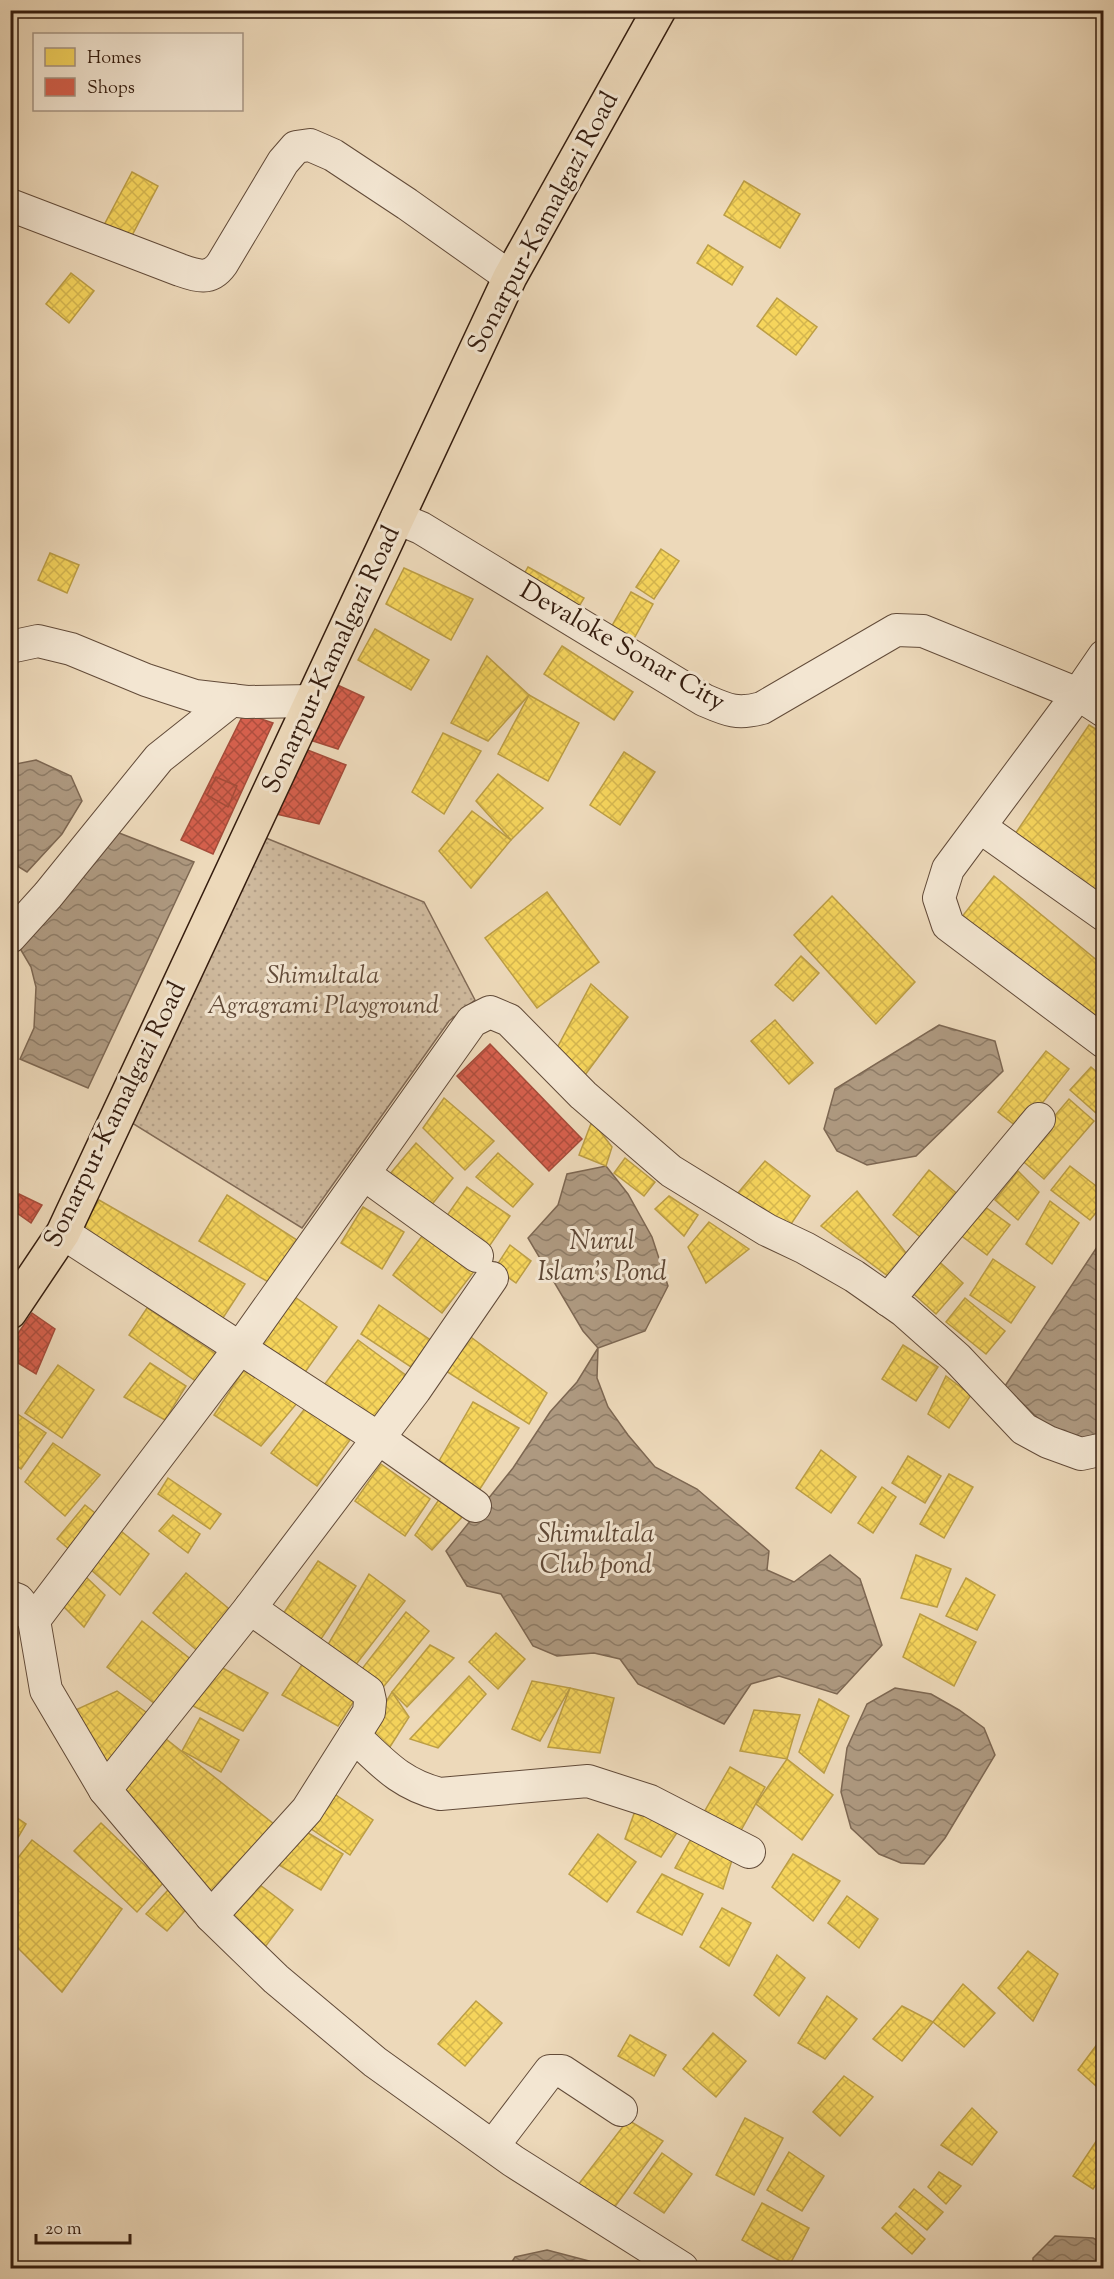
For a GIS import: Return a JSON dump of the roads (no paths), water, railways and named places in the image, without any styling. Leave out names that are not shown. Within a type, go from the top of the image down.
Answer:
[{"type":"main road","name":"Sonarpur-Kamalgazi Road","points":[[10,1312],[63,1233],[510,277],[659,10]]},
{"type":"street","points":[[10,205],[194,275],[208,275],[216,272],[222,264],[283,162],[296,147],[310,145],[333,155],[408,204],[510,277]]},
{"type":"street","name":"Devaloke Sonar City","points":[[398,519],[421,528],[704,700],[728,711],[745,712],[762,708],[896,630],[923,630],[1091,702]]},
{"type":"street","points":[[10,647],[38,641],[71,649],[146,680],[195,696],[232,700],[312,701]]},
{"type":"street","points":[[1104,656],[1091,702],[980,827],[948,868],[939,898],[948,925],[1104,1042]]},
{"type":"street","points":[[10,937],[48,895],[159,758],[232,700]]},
{"type":"street","points":[[980,827],[1104,915]]},
{"type":"street","points":[[34,1620],[240,1348],[472,1021],[490,1012],[509,1020],[583,1095],[671,1171],[767,1230],[805,1248],[854,1276],[904,1311],[957,1358],[1024,1429],[1080,1455],[1104,1449]]},
{"type":"street","points":[[888,1300],[1040,1119]]},
{"type":"street","points":[[105,1790],[250,1608],[415,1390],[484,1267],[364,1174]]},
{"type":"street","points":[[63,1233],[378,1438],[475,1506]]},
{"type":"street","points":[[10,1597],[18,1600],[34,1620],[46,1690],[105,1790],[211,1916],[276,1979],[375,2062],[493,2146],[682,2268]]},
{"type":"street","points":[[211,1916],[307,1810],[369,1712],[368,1692],[250,1608]]},
{"type":"street","points":[[354,1736],[402,1779],[419,1789],[440,1794],[588,1781],[650,1802],[749,1852]]},
{"type":"street","points":[[493,2146],[550,2071],[562,2071],[621,2110]]},
{"type":"water","points":[[36,760],[71,776],[82,801],[62,834],[27,872],[11,862],[11,765]]},
{"type":"water","points":[[114,831],[194,862],[88,1088],[20,1059],[34,1028],[36,987],[31,967],[18,945]]},
{"type":"water","points":[[939,1025],[995,1041],[1003,1071],[916,1156],[867,1165],[837,1151],[824,1129],[835,1089]]},
{"type":"water","name":"Nurul Islam's Pond","points":[[606,1166],[628,1194],[652,1237],[668,1286],[645,1331],[598,1348],[583,1331],[528,1238],[558,1205],[567,1174]]},
{"type":"water","points":[[1103,1238],[1103,1447],[1061,1441],[1005,1386]]},
{"type":"water","name":"Shimultala Club pond","points":[[598,1348],[597,1378],[608,1407],[628,1435],[655,1467],[697,1489],[769,1551],[767,1570],[794,1582],[830,1555],[860,1579],[882,1645],[837,1694],[779,1676],[751,1684],[724,1724],[638,1684],[620,1659],[594,1653],[557,1656],[533,1646],[501,1594],[467,1586],[446,1551],[513,1468],[550,1412],[577,1382]]},
{"type":"water","points":[[895,1688],[931,1694],[959,1710],[984,1728],[995,1755],[945,1838],[924,1864],[901,1863],[879,1854],[851,1828],[841,1792],[847,1748],[867,1704]]},
{"type":"water","points":[[1055,2236],[1093,2238],[1103,2243],[1103,2268],[1033,2268],[1033,2258]]},
{"type":"water","points":[[547,2250],[589,2261],[602,2268],[508,2268],[515,2257]]},
{"type":"park label","name":"Shimultala Agragrami Playground","points":[[323,991]]}]
